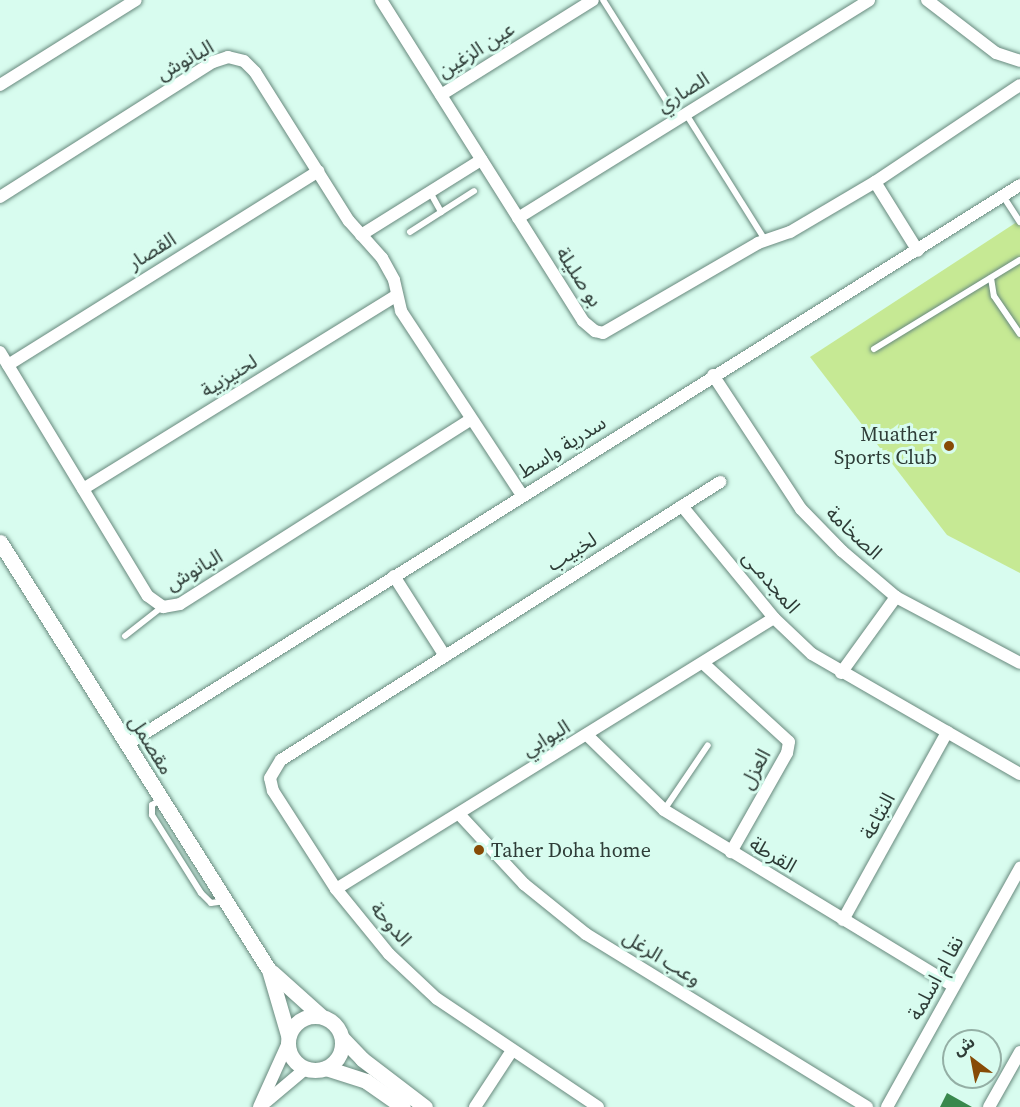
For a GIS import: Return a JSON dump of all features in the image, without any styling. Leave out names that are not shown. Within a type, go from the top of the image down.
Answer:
[{"type":"street","points":[[0,86],[136,0]]},
{"type":"street","name":"بو صليلة","points":[[381,0],[583,321],[595,332],[603,333],[765,240],[790,232],[875,182],[1020,85]]},
{"type":"street","name":"عين الزغين","points":[[441,95],[593,0]]},
{"type":"street","name":"الصاري","points":[[518,218],[869,0]]},
{"type":"street","points":[[927,0],[993,51],[1020,61]]},
{"type":"street","name":"البانوش","points":[[0,197],[213,62],[228,57],[250,66],[361,235],[390,269],[396,296],[471,419],[522,495]]},
{"type":"street","points":[[361,235],[481,160]]},
{"type":"street","name":"القصار","points":[[8,365],[318,171]]},
{"type":"street","points":[[875,182],[918,251]]},
{"type":"street","name":"سدرية واسط","points":[[126,745],[713,375],[918,251],[1020,185]]},
{"type":"street","name":"لحنيزبية","points":[[83,489],[396,296]]},
{"type":"street","name":"البانوش","points":[[0,352],[148,596],[163,607],[180,604],[471,419]]},
{"type":"street","name":"الصخامة","points":[[713,375],[801,508],[842,551],[896,597],[1020,663]]},
{"type":"street","name":"لخبيب","points":[[273,791],[272,771],[281,760],[720,482]]},
{"type":"street","name":"المجدمـى","points":[[682,506],[774,618],[812,654],[841,673],[1020,774]]},
{"type":"street","name":"مقصمل","points":[[0,543],[269,970],[321,1016]]},
{"type":"street","points":[[394,576],[445,656]]},
{"type":"street","points":[[841,673],[896,597]]},
{"type":"street","name":"اليوابي","points":[[336,889],[588,736],[774,618]]},
{"type":"street","name":"العزل","points":[[704,664],[789,742],[787,753],[731,852]]},
{"type":"street","name":"النبّاعة","points":[[843,920],[947,732]]},
{"type":"street","name":"القرطة","points":[[588,736],[638,788],[664,810],[954,986]]},
{"type":"street","name":"الدوحة","points":[[273,791],[336,889],[389,954],[437,999],[511,1052],[598,1107]]},
{"type":"street","name":"وعب الرغل","points":[[459,814],[524,884],[586,934],[867,1107]]},
{"type":"street","name":"نقا ام اسلمة","points":[[887,1107],[1020,868]]},
{"type":"street","name":"مقصمل","points":[[269,970],[287,1040]]},
{"type":"street","points":[[260,1107],[287,1040],[301,1018],[321,1016],[338,1028],[342,1038],[362,1059],[425,1107]]},
{"type":"street","points":[[326,1068],[339,1055],[342,1038]]},
{"type":"street","points":[[287,1040],[290,1055],[305,1069]]},
{"type":"street","points":[[476,1107],[511,1052]]},
{"type":"street","points":[[989,1107],[1020,1052]]},
{"type":"street","points":[[260,1107],[305,1069],[326,1068],[366,1081],[403,1107]]},
{"type":"lane","points":[[603,0],[765,240]]},
{"type":"lane","points":[[430,192],[441,212]]},
{"type":"lane","points":[[410,232],[474,192]]},
{"type":"lane","points":[[1003,195],[1020,222]]},
{"type":"lane","points":[[873,349],[1020,260]]},
{"type":"lane","points":[[991,278],[994,296],[1020,334]]},
{"type":"lane","points":[[125,636],[163,607]]},
{"type":"lane","points":[[664,810],[708,745]]},
{"type":"green space","name":"Muather Sports Club","points":[[1020,220],[1020,573],[947,535],[810,357]]},
{"type":"building","points":[[947,1093],[972,1107],[940,1107]]},
{"type":"place","name":"Muather Sports Club","points":[[949,446]]},
{"type":"place","name":"Taher Doha home","points":[[479,850]]}]
